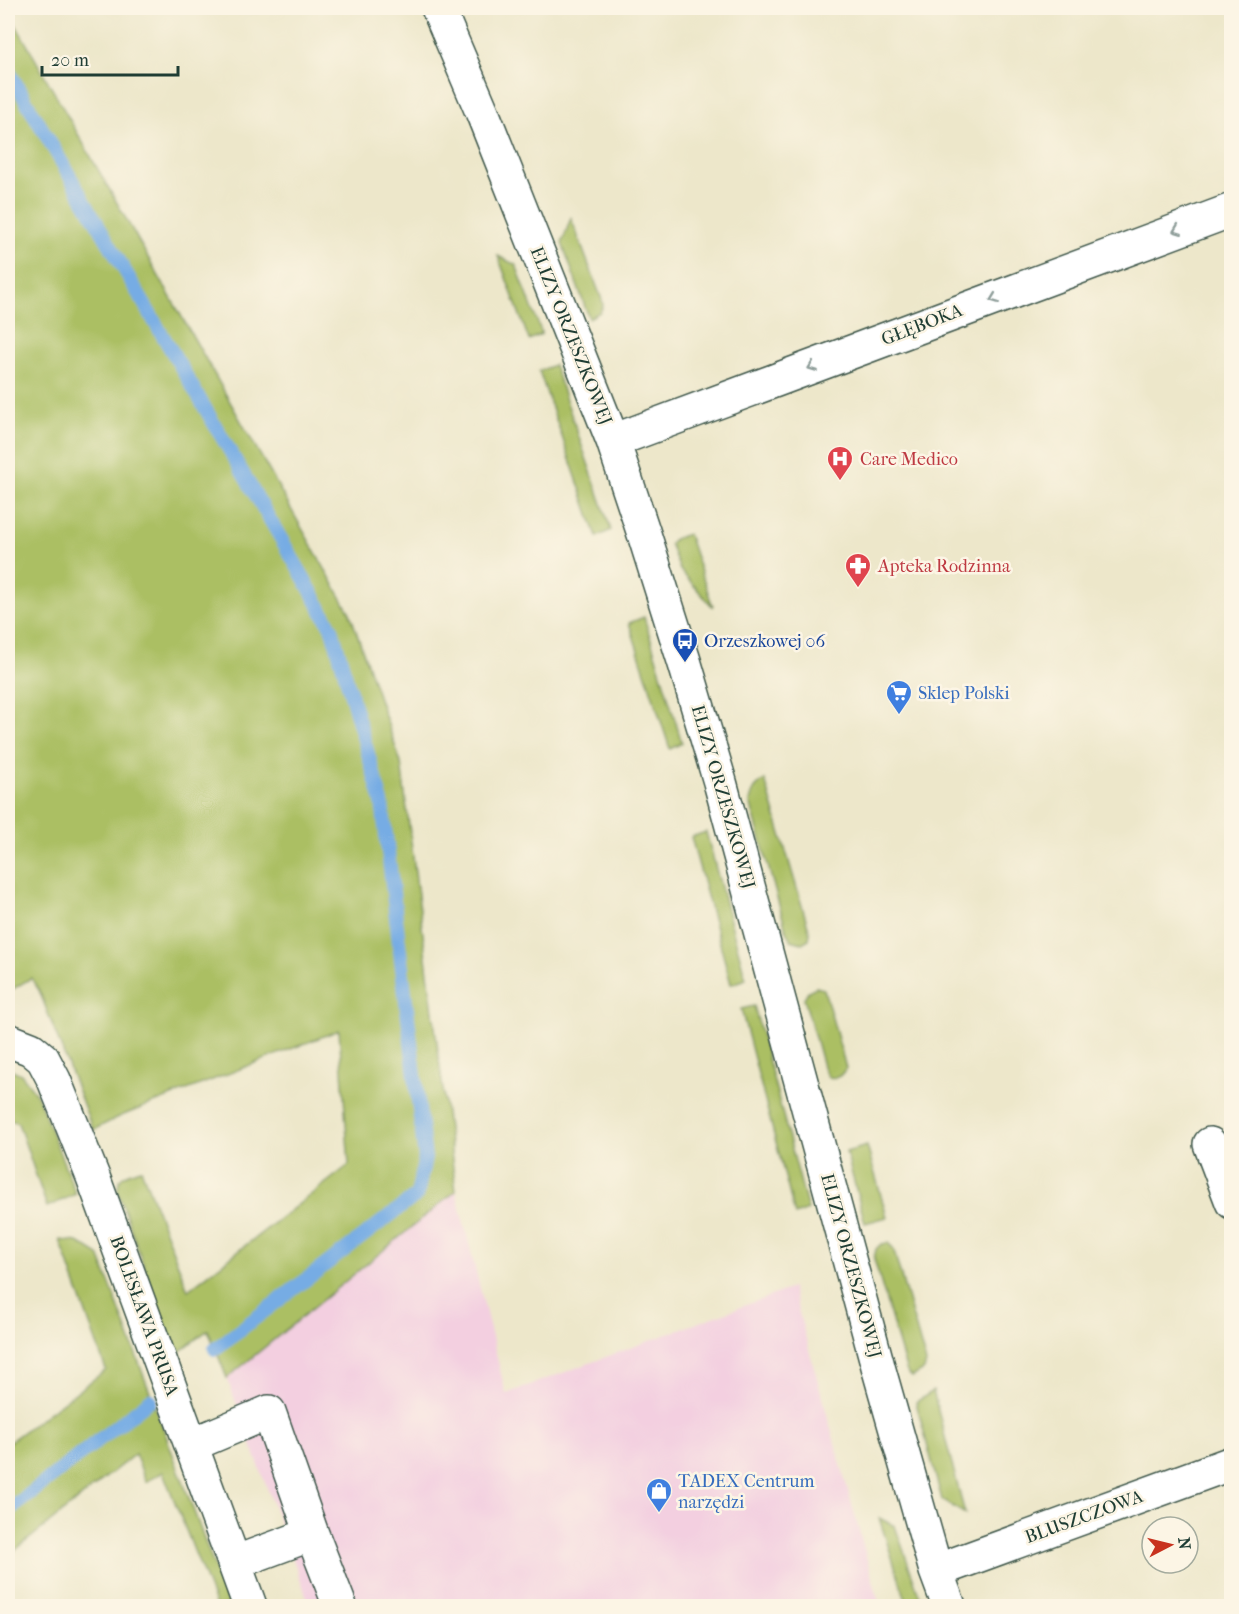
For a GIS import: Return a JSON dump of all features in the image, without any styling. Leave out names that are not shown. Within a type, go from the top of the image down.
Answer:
[{"type":"street","name":"ELIZY ORZESZKOWEJ","points":[[438,8],[483,114],[613,441],[685,664],[720,782],[879,1370],[936,1571],[949,1606]]},
{"type":"street","name":"GŁĘBOKA","points":[[613,441],[1232,210]]},
{"type":"street","name":"BOLESŁAWA PRUSA","points":[[12,1041],[31,1049],[43,1059],[54,1080],[97,1188],[250,1606]]},
{"type":"street","points":[[1210,1144],[1232,1202]]},
{"type":"street","points":[[191,1446],[269,1412],[340,1606]]},
{"type":"street","name":"BLUSZCZOWA","points":[[936,1571],[1232,1463]]},
{"type":"street","points":[[234,1563],[312,1534]]},
{"type":"shaded area","points":[[456,1191],[506,1394],[792,1288],[880,1606],[310,1606],[227,1378]]},
{"type":"green space","points":[[8,11],[350,613],[401,763],[456,1191],[227,1378],[208,1330],[175,1355],[118,1192],[119,1182],[127,1174],[141,1169],[188,1290],[349,1165],[339,1030],[121,1116],[93,1130],[39,990],[31,978],[8,992]]},
{"type":"green space","points":[[571,218],[602,300],[603,306],[600,312],[589,318],[562,243]]},
{"type":"green space","points":[[498,256],[516,265],[542,334],[529,340]]},
{"type":"green space","points":[[554,365],[611,530],[597,537],[539,371]]},
{"type":"green space","points":[[688,534],[713,607],[680,570],[670,544],[674,539]]},
{"type":"green space","points":[[644,617],[682,743],[670,749],[629,623]]},
{"type":"green space","points":[[765,780],[810,933],[809,939],[802,943],[791,940],[787,933],[750,802],[754,789]]},
{"type":"green space","points":[[706,832],[746,979],[731,984],[691,837]]},
{"type":"green space","points":[[816,987],[824,989],[846,1068],[841,1075],[834,1078],[828,1077],[824,1070],[804,998],[808,991]]},
{"type":"green space","points":[[754,1006],[808,1210],[795,1215],[741,1009]]},
{"type":"green space","points":[[8,1068],[21,1074],[37,1095],[76,1194],[47,1207],[18,1123],[8,1119]]},
{"type":"green space","points":[[867,1146],[887,1217],[865,1223],[846,1152]]},
{"type":"green space","points":[[60,1240],[78,1242],[99,1255],[229,1606],[216,1606],[163,1472],[146,1482],[135,1454],[8,1556],[8,1443],[106,1370]]},
{"type":"green space","points":[[888,1243],[893,1248],[926,1363],[924,1370],[912,1377],[907,1372],[874,1259],[876,1249],[881,1244]]},
{"type":"green space","points":[[933,1391],[965,1514],[942,1500],[916,1402]]},
{"type":"green space","points":[[879,1518],[895,1526],[923,1606],[908,1606]]},
{"type":"waterway","points":[[8,70],[332,629],[382,802],[425,1158],[417,1195],[215,1349]]},
{"type":"waterway","points":[[8,1511],[150,1400]]},
{"type":"place","name":"Care Medico","points":[[840,482]]},
{"type":"place","name":"Apteka Rodzinna","points":[[858,589]]},
{"type":"place","name":"Orzeszkowej 06","points":[[685,664]]},
{"type":"place","name":"Sklep Polski","points":[[899,716]]},
{"type":"place","name":"TADEX Centrum narzędzi","points":[[659,1514]]}]
